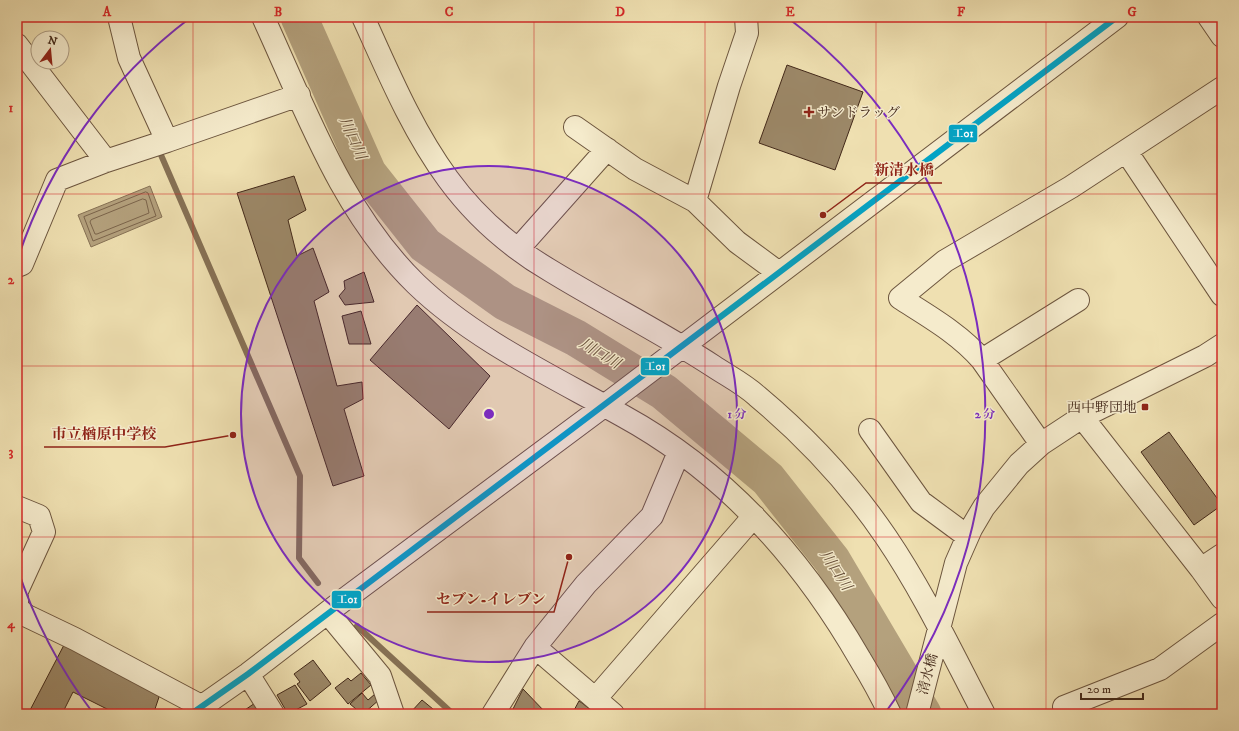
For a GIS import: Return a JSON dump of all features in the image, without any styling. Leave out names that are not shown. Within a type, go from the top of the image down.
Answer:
[{"type":"street","points":[[118,17],[129,58],[167,141]]},
{"type":"street","points":[[263,17],[331,166],[358,213],[377,240],[415,283],[434,300],[471,328],[609,402],[627,418],[679,452],[720,484],[754,516],[798,565],[832,612],[890,714]]},
{"type":"street","points":[[363,17],[410,116],[448,179],[486,223],[518,249],[549,270],[678,349],[754,393],[796,430],[839,476],[888,539],[984,714]]},
{"type":"street","points":[[695,201],[729,86],[747,33],[746,17]]},
{"type":"street","points":[[17,598],[17,608],[26,616],[75,638],[196,710],[248,674],[328,612],[609,402],[1118,17]]},
{"type":"street","points":[[1209,17],[1222,36]]},
{"type":"street","points":[[17,45],[106,161]]},
{"type":"street","points":[[1040,444],[974,350],[938,322],[900,298],[945,261],[1071,187],[1222,88]]},
{"type":"street","points":[[17,266],[22,264],[57,180],[106,161],[299,95]]},
{"type":"street","points":[[576,127],[635,168],[695,201],[737,242],[779,273]]},
{"type":"street","points":[[518,249],[607,149]]},
{"type":"street","points":[[1126,151],[1222,295]]},
{"type":"street","points":[[982,360],[1078,300]]},
{"type":"street","name":"清水橋","points":[[917,714],[956,563],[968,536],[984,507],[1020,464],[1040,444],[1082,417],[1204,356],[1222,345]]},
{"type":"street","points":[[1082,417],[1222,598]]},
{"type":"street","points":[[870,430],[921,502],[968,536]]},
{"type":"street","points":[[493,714],[535,647],[586,584],[652,516],[679,452]]},
{"type":"street","points":[[17,507],[39,516],[44,532],[17,592]]},
{"type":"street","points":[[596,698],[754,516]]},
{"type":"street","points":[[1201,569],[1222,555]]},
{"type":"street","points":[[328,612],[380,676],[393,714]]},
{"type":"street","points":[[1068,714],[1064,707],[1160,669],[1222,624]]},
{"type":"street","points":[[535,647],[614,714]]},
{"type":"street","points":[[248,674],[273,714]]},
{"type":"water","points":[[150,186],[162,217],[91,247],[78,215]]},
{"type":"building","points":[[787,65],[863,92],[835,170],[759,143]]},
{"type":"building","points":[[294,176],[306,210],[288,220],[297,256],[313,248],[329,292],[314,301],[337,386],[362,382],[363,399],[344,409],[364,476],[333,486],[237,193]]},
{"type":"building","points":[[364,272],[374,302],[345,305],[339,296],[345,289],[344,281]]},
{"type":"building","points":[[417,305],[490,376],[449,429],[370,360]]},
{"type":"building","points":[[361,311],[371,344],[349,344],[342,316]]},
{"type":"building","points":[[1169,432],[1222,505],[1194,525],[1141,452]]},
{"type":"building","points":[[64,645],[160,694],[154,712],[149,714],[117,714],[73,692],[62,714],[28,714]]},
{"type":"building","points":[[313,660],[331,684],[310,701],[297,684],[300,682],[294,674]]},
{"type":"building","points":[[361,673],[371,685],[348,704],[335,688],[348,678],[351,681]]},
{"type":"building","points":[[295,685],[307,704],[288,714],[277,695]]},
{"type":"building","points":[[523,689],[547,714],[513,714],[514,712],[512,711]]},
{"type":"building","points":[[362,693],[368,700],[375,694],[380,699],[363,714],[351,714],[356,709],[350,704]]},
{"type":"building","points":[[422,700],[439,714],[410,713]]},
{"type":"building","points":[[258,701],[265,711],[260,714],[239,714]]},
{"type":"building","points":[[579,701],[582,703],[596,714],[572,714]]},
{"type":"waterway","name":"川口川","points":[[299,17],[368,173],[425,245],[505,302],[576,338],[664,392],[768,479],[832,560],[923,714]]},
{"type":"waterway","points":[[161,155],[300,476],[299,558],[318,583]]},
{"type":"waterway","points":[[357,626],[453,714]]},
{"type":"transit line","name":"工01","points":[[191,714],[248,674],[1117,17]]},
{"type":"place","name":"サンドラッグ","points":[[809,112]]},
{"type":"place","name":"新清水橋","points":[[823,215]]},
{"type":"place","name":"西中野団地","points":[[1145,407]]},
{"type":"place","name":"市立楢原中学校","points":[[233,435]]},
{"type":"place","name":"セブン-イレブン","points":[[569,557]]}]
